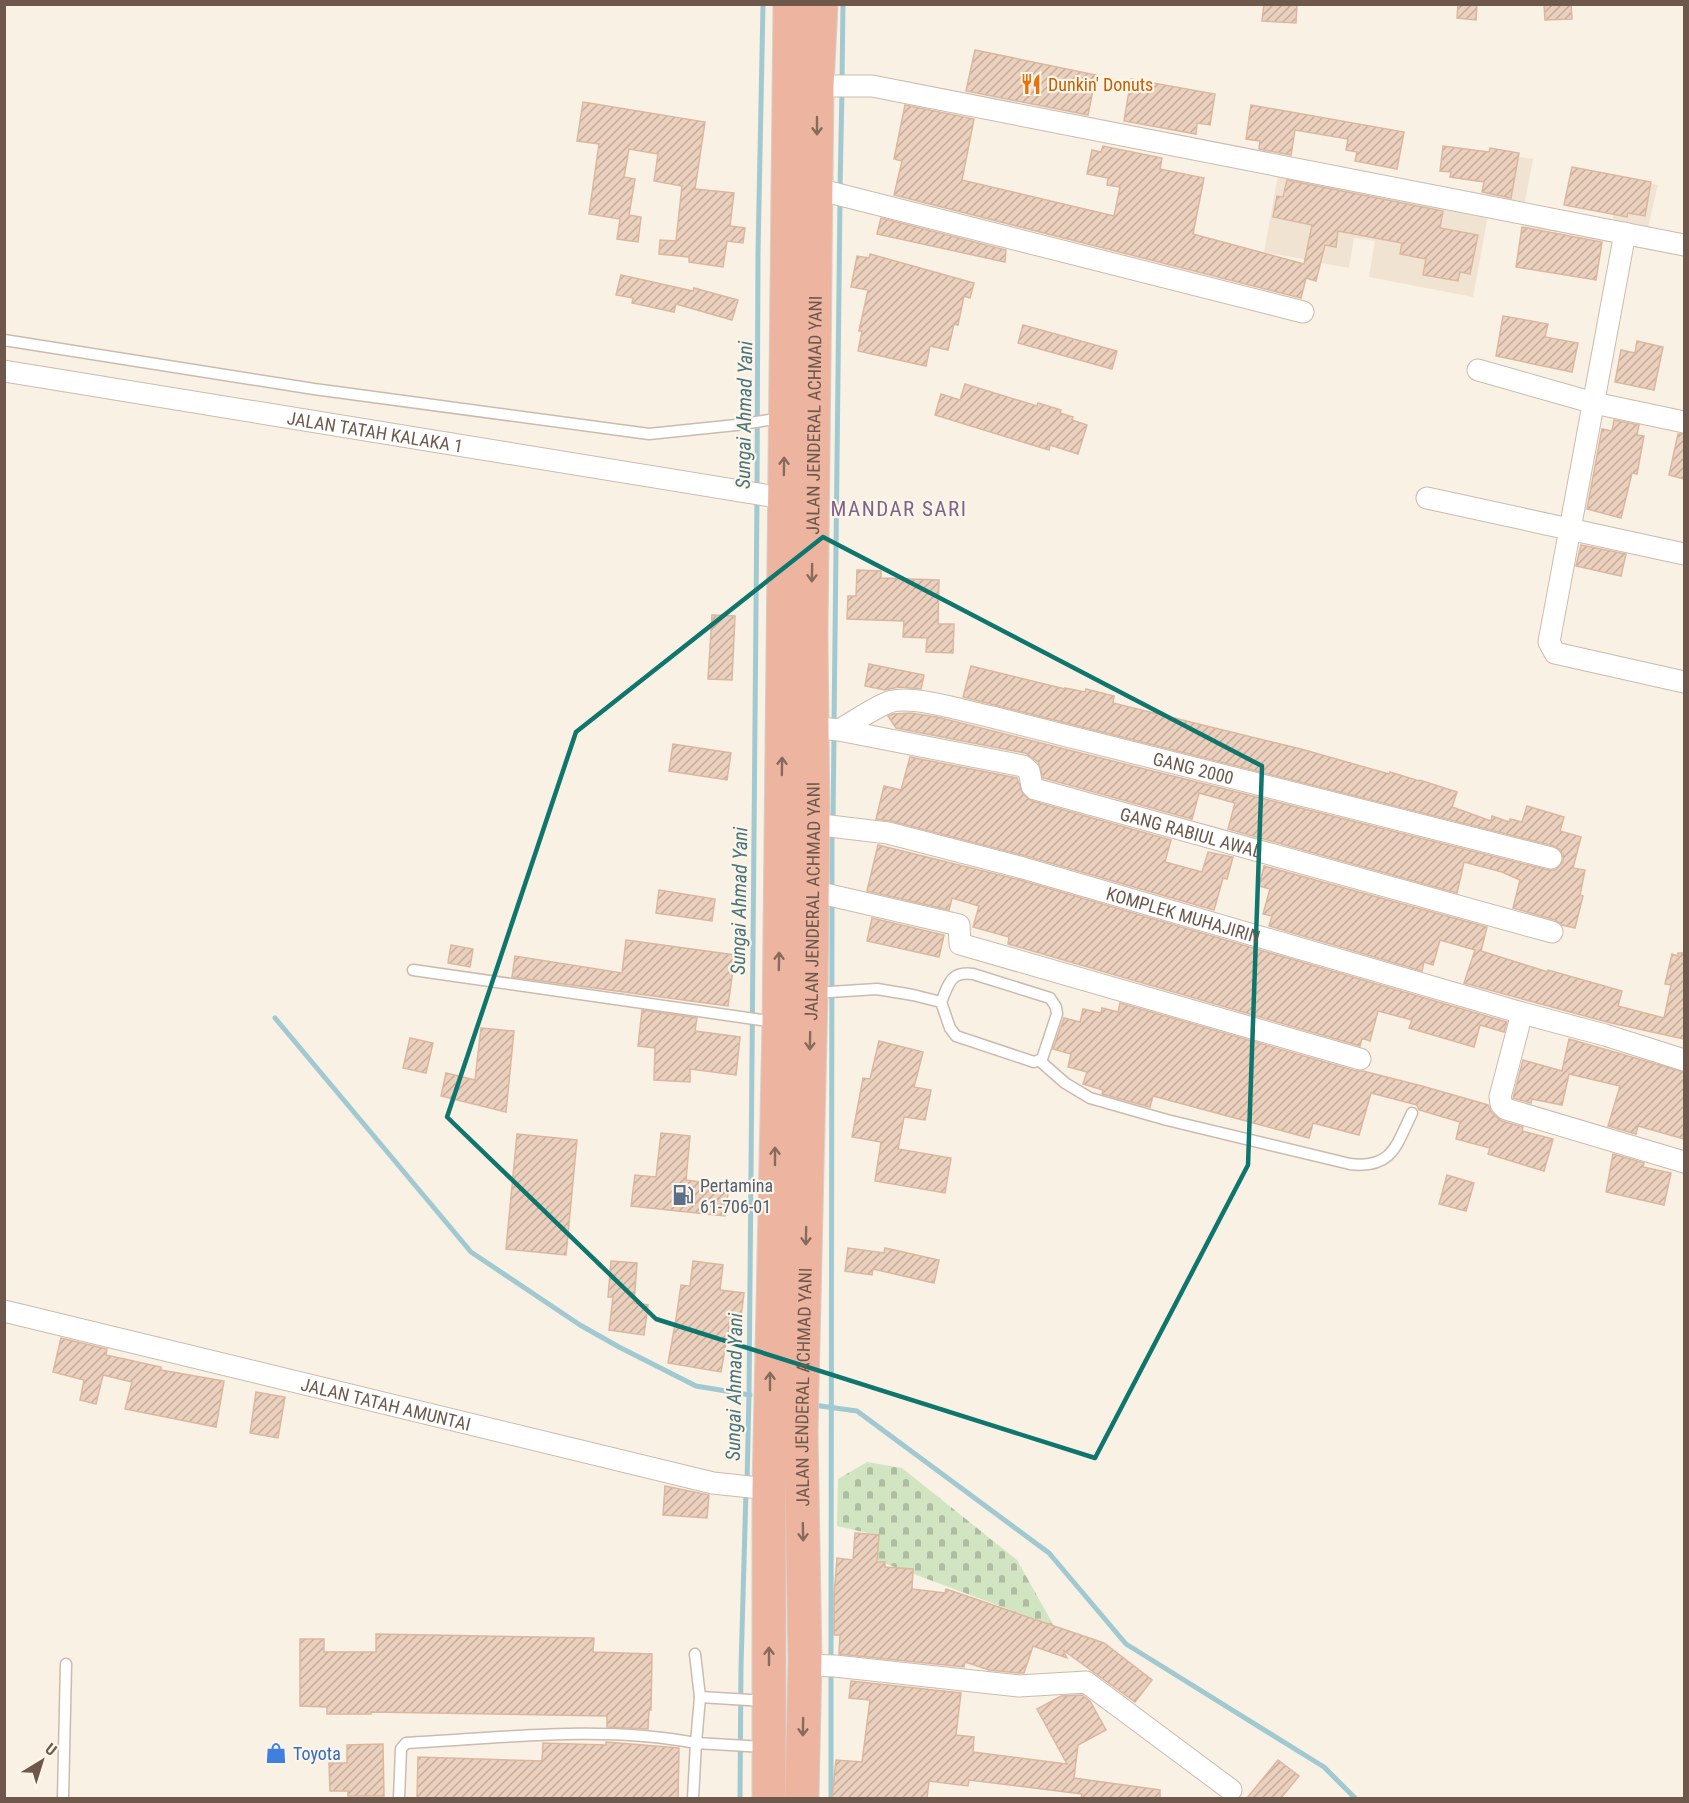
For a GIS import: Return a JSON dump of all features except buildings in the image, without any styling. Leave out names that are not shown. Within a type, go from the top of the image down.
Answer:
[{"type":"highway","name":"JALAN JENDERAL ACHMAD YANI","points":[[790,4],[776,419],[765,495],[797,633],[826,728],[827,826],[818,993],[801,1431],[821,1665],[802,1798]]},
{"type":"highway","name":"JALAN JENDERAL ACHMAD YANI","points":[[769,1798],[759,1747],[760,1701],[754,1487],[770,1421],[775,1257],[775,1147],[769,1021],[797,633],[824,191],[818,86],[821,4]]},
{"type":"street","points":[[818,86],[872,86],[1684,245]]},
{"type":"street","points":[[824,191],[1303,312]]},
{"type":"street","points":[[1625,233],[1549,642],[1555,653],[1684,682]]},
{"type":"street","points":[[1478,370],[1594,403],[1684,422]]},
{"type":"street","name":"JALAN TATAH KALAKA 1","points":[[4,371],[765,495]]},
{"type":"street","points":[[1427,498],[1684,554]]},
{"type":"street","name":"GANG 2000","points":[[826,728],[890,702],[904,699],[918,701],[992,717],[1551,858]]},
{"type":"street","name":"GANG RABIUL AWAL","points":[[826,728],[1023,766],[1029,771],[1032,786],[1035,789],[1552,932]]},
{"type":"street","name":"KOMPLEK MUHAJIRIN","points":[[827,826],[888,833],[1023,868],[1605,1035],[1684,1060]]},
{"type":"street","points":[[825,894],[959,925],[960,944],[1360,1059]]},
{"type":"street","points":[[1522,1013],[1500,1097],[1501,1104],[1506,1109],[1684,1162]]},
{"type":"street","name":"JALAN TATAH AMUNTAI","points":[[4,1311],[713,1483],[754,1487]]},
{"type":"street","points":[[821,1665],[1019,1686],[1086,1682],[1231,1790]]},
{"type":"lane","points":[[4,340],[314,389],[649,434],[776,419]]},
{"type":"lane","points":[[413,970],[769,1021]]},
{"type":"lane","points":[[963,973],[1050,998],[1056,1007],[1057,1014],[1042,1059],[1034,1062],[956,1036],[950,1028],[941,1002],[950,982],[963,973]]},
{"type":"lane","points":[[818,993],[877,989],[913,994],[941,1002]]},
{"type":"lane","points":[[1040,1061],[1065,1083],[1090,1098],[1167,1120],[1364,1166],[1380,1162],[1394,1150],[1412,1113]]},
{"type":"lane","points":[[693,1798],[700,1697],[695,1654]]},
{"type":"lane","points":[[63,1798],[66,1664]]},
{"type":"lane","points":[[700,1697],[760,1701]]},
{"type":"lane","points":[[399,1798],[402,1749],[406,1743],[588,1733],[658,1736],[696,1743],[759,1747]]},
{"type":"highlighted area","points":[[823,537],[1262,766],[1248,1165],[1095,1458],[656,1319],[447,1117],[576,732]]},
{"type":"shaded area","points":[[1494,154],[1533,159],[1524,207],[1486,195]]},
{"type":"shaded area","points":[[1279,170],[1489,210],[1473,297],[1369,277],[1375,241],[1354,238],[1349,268],[1264,252]]},
{"type":"shaded area","points":[[1619,177],[1658,185],[1648,227],[1613,219]]},
{"type":"green space","points":[[867,1462],[902,1468],[1017,1560],[1054,1626],[876,1560],[876,1535],[837,1526],[838,1479]]},
{"type":"waterway","name":"Sungai Ahmad Yani","points":[[757,489],[758,253],[763,4]]},
{"type":"waterway","name":"Sungai Ahmad Yani","points":[[842,81],[843,4]]},
{"type":"waterway","name":"Sungai Ahmad Yani","points":[[840,189],[842,90]]},
{"type":"waterway","name":"Sungai Ahmad Yani","points":[[834,726],[840,201]]},
{"type":"waterway","name":"Sungai Ahmad Yani","points":[[747,1482],[757,498]]},
{"type":"waterway","name":"Sungai Ahmad Yani","points":[[833,822],[834,735]]},
{"type":"waterway","name":"Sungai Ahmad Yani","points":[[832,831],[832,891]]},
{"type":"waterway","name":"Sungai Ahmad Yani","points":[[831,1662],[832,900]]},
{"type":"waterway","points":[[275,1018],[471,1252],[580,1325],[619,1347],[696,1386],[750,1395]]},
{"type":"waterway","points":[[813,1405],[857,1411],[1049,1553],[1126,1644],[1324,1767],[1355,1798]]},
{"type":"waterway","name":"Sungai Ahmad Yani","points":[[740,1798],[746,1491]]},
{"type":"waterway","name":"Sungai Ahmad Yani","points":[[831,1671],[831,1798]]},
{"type":"place","name":"Dunkin' Donuts","points":[[1031,84]]},
{"type":"place","name":"Pertamina 61-706-01","points":[[683,1195]]},
{"type":"place","name":"Toyota","points":[[276,1753]]},
{"type":"district","name":"MANDAR SARI","points":[[899,509]]}]
